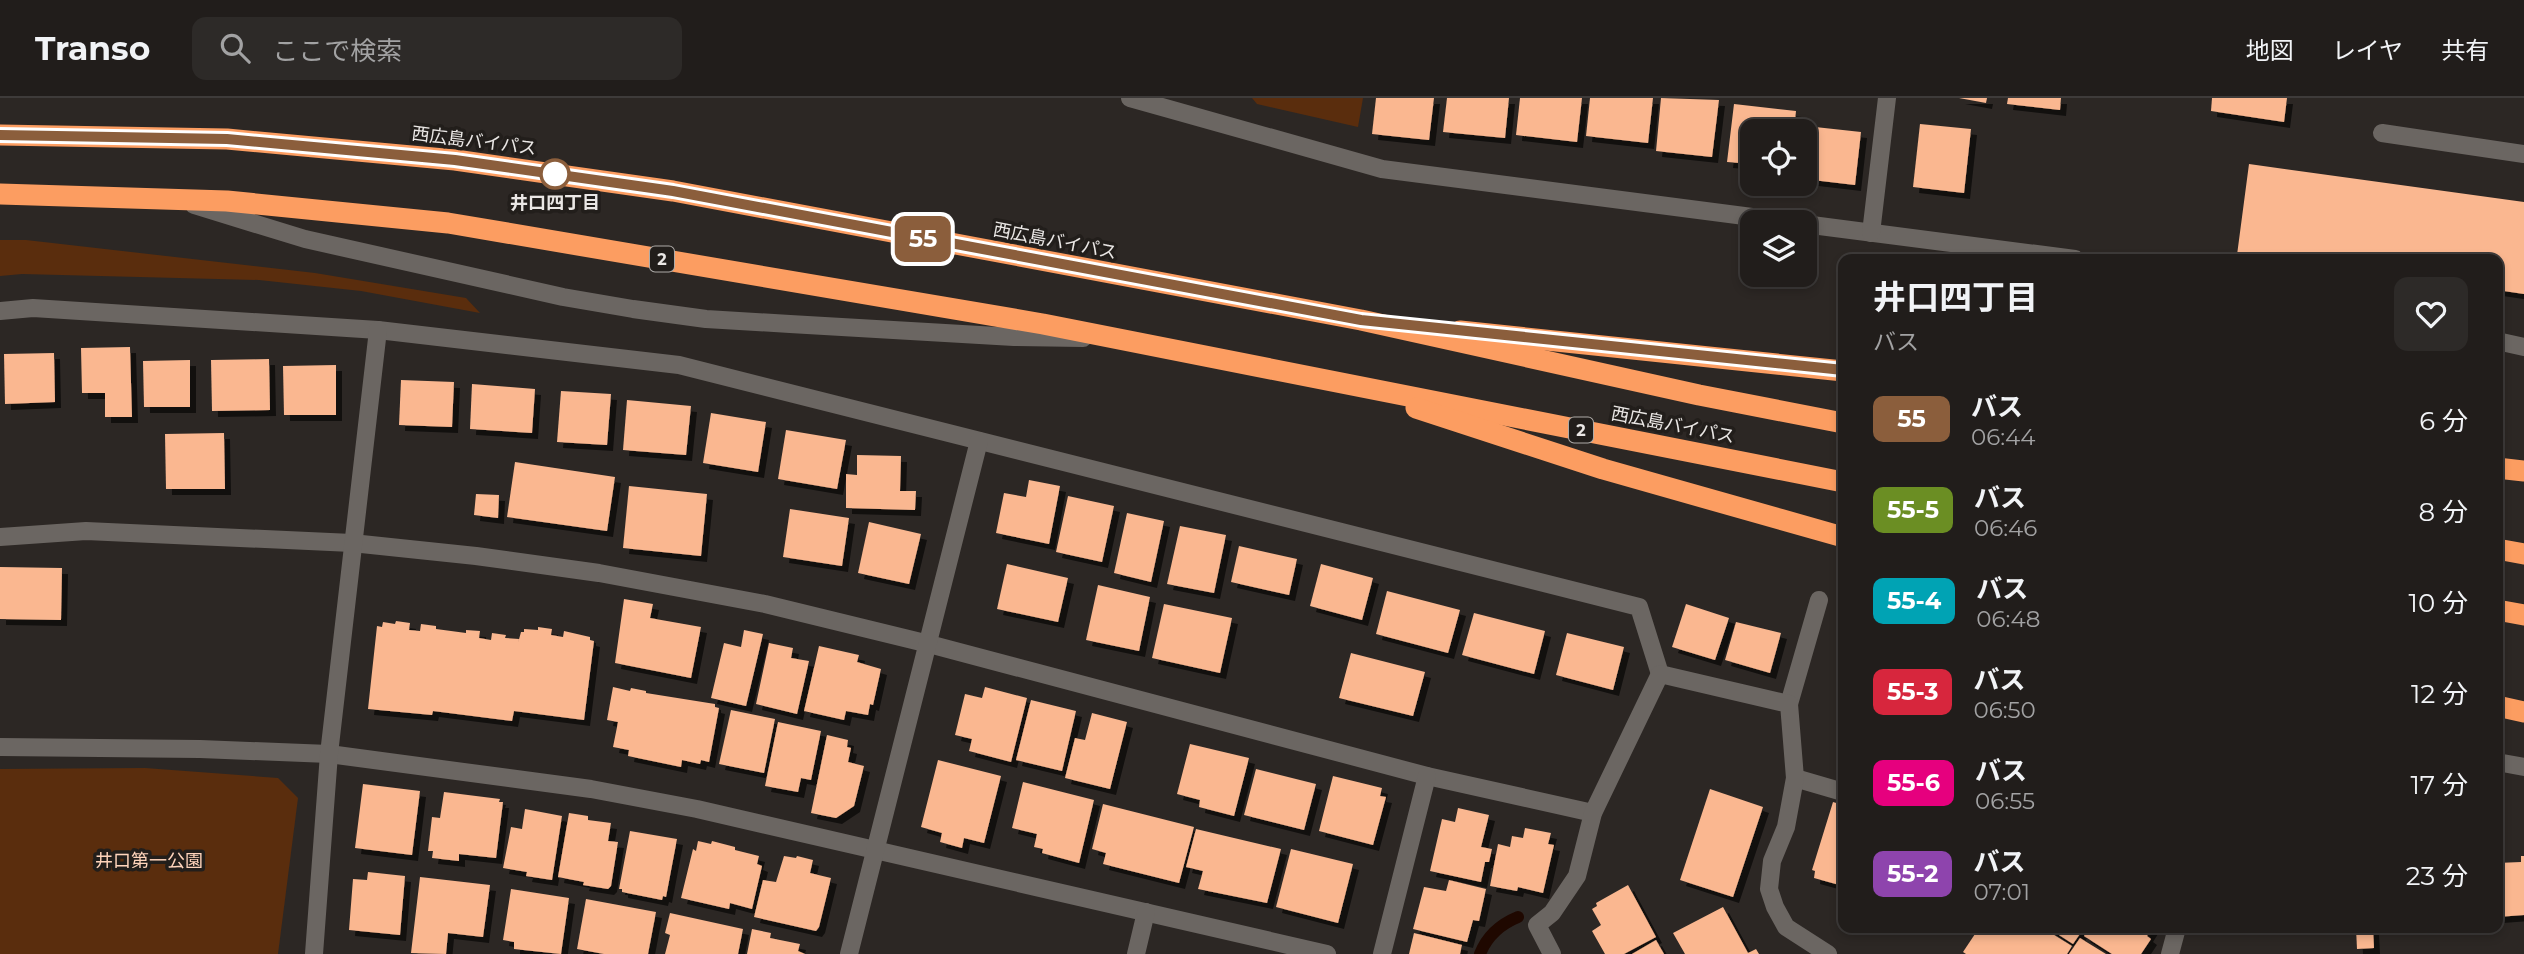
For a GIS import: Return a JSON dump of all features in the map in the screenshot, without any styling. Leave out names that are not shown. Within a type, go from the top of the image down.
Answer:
[{"type":"highway","name":"西広島バイパス","points":[[0,135],[227,139],[455,160],[673,191],[1361,320],[1699,396],[1838,422]]},
{"type":"highway","name":"西広島バイパス","points":[[0,194],[227,201],[448,223],[1122,339],[1838,481]]},
{"type":"highway","points":[[1361,320],[1838,369]]},
{"type":"highway","points":[[1318,377],[1603,468],[1838,536]]},
{"type":"highway","points":[[2503,469],[2524,471]]},
{"type":"highway","points":[[2503,550],[2524,554]]},
{"type":"highway","points":[[2503,611],[2524,614]]},
{"type":"highway","points":[[2503,707],[2524,712]]},
{"type":"street","points":[[1130,98],[1382,169],[1740,215]]},
{"type":"street","points":[[1871,233],[1887,98]]},
{"type":"street","points":[[2382,133],[2524,154]]},
{"type":"street","points":[[176,200],[305,239],[563,297],[633,309],[706,319],[1014,337],[1122,339]]},
{"type":"street","points":[[1817,226],[2036,254]]},
{"type":"street","points":[[0,311],[33,309],[378,330],[680,365],[1639,607],[1660,674],[1593,813],[1577,876],[1552,914],[1537,925],[1552,954]]},
{"type":"street","points":[[314,954],[329,754],[378,330]]},
{"type":"street","points":[[2503,342],[2524,347]]},
{"type":"street","points":[[849,954],[979,441]]},
{"type":"street","points":[[0,537],[86,531],[352,543],[599,573],[765,604],[929,644],[1427,775],[1593,813]]},
{"type":"street","points":[[1819,600],[1789,704],[1795,778],[1786,827],[1772,861],[1769,889],[1786,927],[1828,954]]},
{"type":"street","points":[[1660,674],[1789,704]]},
{"type":"street","points":[[0,747],[148,747],[329,754],[591,789],[697,809],[1328,954]]},
{"type":"street","points":[[2503,763],[2524,767]]},
{"type":"street","points":[[1382,954],[1427,775]]},
{"type":"street","points":[[1795,778],[1838,791]]},
{"type":"street","points":[[1136,954],[1146,912]]},
{"type":"street","points":[[2170,954],[2176,933]]},
{"type":"green space","points":[[1252,98],[1363,98],[1358,127],[1257,104]]},
{"type":"green space","points":[[0,240],[26,240],[315,273],[466,298],[480,313],[361,291],[259,280],[22,274],[0,276]]},
{"type":"green space","name":"井口第一公園","points":[[145,768],[278,778],[298,798],[278,954],[0,954],[0,769]]},
{"type":"building","points":[[1376,98],[1434,98],[1429,140],[1372,134]]},
{"type":"building","points":[[1447,98],[1509,98],[1505,138],[1443,132]]},
{"type":"building","points":[[1520,98],[1582,98],[1577,142],[1516,135]]},
{"type":"building","points":[[1590,98],[1653,98],[1648,143],[1586,136]]},
{"type":"building","points":[[1661,98],[1719,100],[1712,157],[1656,151]]},
{"type":"building","points":[[1959,98],[1987,98],[1986,103]]},
{"type":"building","points":[[2008,98],[2061,98],[2060,110],[2007,104]]},
{"type":"building","points":[[2212,98],[2287,98],[2284,122],[2211,111]]},
{"type":"building","points":[[1734,104],[1796,111],[1795,119],[1740,119],[1740,163],[1727,162]]},
{"type":"building","points":[[1920,124],[1971,129],[1964,193],[1913,187]]},
{"type":"building","points":[[1817,127],[1861,132],[1855,185],[1817,181]]},
{"type":"building","points":[[2249,164],[2524,202],[2524,294],[2503,291],[2503,254],[2237,254]]},
{"type":"building","points":[[130,347],[132,417],[105,417],[105,393],[82,393],[81,348]]},
{"type":"building","points":[[54,353],[55,402],[5,404],[4,354]]},
{"type":"building","points":[[269,359],[270,410],[212,411],[211,360]]},
{"type":"building","points":[[190,360],[190,407],[144,407],[143,361]]},
{"type":"building","points":[[336,365],[336,415],[284,415],[283,366]]},
{"type":"building","points":[[401,380],[454,382],[452,427],[399,425]]},
{"type":"building","points":[[472,384],[535,389],[532,433],[470,429]]},
{"type":"building","points":[[561,391],[611,394],[607,445],[557,442]]},
{"type":"building","points":[[627,400],[691,406],[686,455],[623,450]]},
{"type":"building","points":[[711,413],[766,422],[758,472],[703,463]]},
{"type":"building","points":[[786,430],[846,440],[837,489],[778,479]]},
{"type":"building","points":[[224,433],[225,489],[166,489],[165,434]]},
{"type":"building","points":[[857,455],[901,456],[900,491],[916,491],[915,510],[846,508],[846,474],[857,475]]},
{"type":"building","points":[[515,462],[615,477],[607,531],[507,517]]},
{"type":"building","points":[[1029,480],[1060,486],[1049,544],[996,533],[1004,493],[1026,497]]},
{"type":"building","points":[[629,486],[707,494],[701,556],[623,548]]},
{"type":"building","points":[[476,494],[499,495],[498,518],[474,515]]},
{"type":"building","points":[[1068,496],[1114,506],[1102,562],[1056,552]]},
{"type":"building","points":[[790,509],[849,518],[842,566],[783,557]]},
{"type":"building","points":[[1127,513],[1164,521],[1151,582],[1114,573]]},
{"type":"building","points":[[869,522],[921,534],[909,584],[858,573]]},
{"type":"building","points":[[1180,526],[1226,535],[1214,593],[1167,584]]},
{"type":"building","points":[[1239,546],[1297,559],[1289,595],[1231,582]]},
{"type":"building","points":[[1007,564],[1068,578],[1058,622],[997,609]]},
{"type":"building","points":[[1321,564],[1373,578],[1362,620],[1310,606]]},
{"type":"building","points":[[0,567],[62,568],[61,620],[0,619]]},
{"type":"building","points":[[1098,585],[1150,597],[1139,651],[1086,640]]},
{"type":"building","points":[[1387,591],[1460,610],[1448,653],[1376,634]]},
{"type":"building","points":[[624,599],[653,604],[650,618],[701,627],[691,678],[615,663]]},
{"type":"building","points":[[1164,604],[1232,618],[1220,673],[1152,658]]},
{"type":"building","points":[[1686,604],[1729,618],[1715,660],[1672,647]]},
{"type":"building","points":[[1474,613],[1545,631],[1534,674],[1462,655]]},
{"type":"building","points":[[396,621],[410,623],[409,630],[420,631],[421,624],[466,633],[466,630],[480,631],[479,638],[491,640],[492,633],[519,639],[518,643],[524,629],[538,630],[538,627],[552,629],[551,635],[563,637],[564,631],[590,637],[590,640],[594,641],[584,720],[514,711],[512,721],[433,711],[432,715],[368,709],[377,626],[382,627],[383,622],[395,624]]},
{"type":"building","points":[[1736,622],[1781,633],[1770,673],[1725,660]]},
{"type":"building","points":[[744,630],[763,634],[746,706],[711,698],[724,643],[741,647]]},
{"type":"building","points":[[1567,633],[1624,647],[1613,690],[1556,675]]},
{"type":"building","points":[[769,643],[793,648],[791,658],[809,661],[797,714],[756,704]]},
{"type":"building","points":[[819,646],[859,655],[857,662],[881,669],[868,715],[846,711],[844,720],[804,711]]},
{"type":"building","points":[[1351,653],[1425,672],[1413,716],[1339,698]]},
{"type":"building","points":[[613,687],[715,704],[715,707],[719,708],[709,762],[701,760],[700,764],[682,760],[681,767],[628,756],[629,750],[613,747],[618,722],[607,720]]},
{"type":"building","points":[[985,687],[1027,698],[1011,762],[969,751],[972,739],[955,735],[965,694],[982,698]]},
{"type":"building","points":[[1031,700],[1076,711],[1062,771],[1016,760]]},
{"type":"building","points":[[731,710],[775,719],[764,773],[719,764]]},
{"type":"building","points":[[1092,713],[1127,722],[1110,789],[1065,778],[1075,738],[1085,740]]},
{"type":"building","points":[[778,722],[821,731],[811,780],[801,778],[798,792],[765,786]]},
{"type":"building","points":[[827,735],[848,740],[847,747],[851,748],[848,762],[864,766],[854,806],[836,818],[811,813]]},
{"type":"building","points":[[1190,744],[1249,758],[1234,816],[1199,807],[1200,800],[1177,794]]},
{"type":"building","points":[[938,760],[1001,776],[984,843],[964,838],[962,848],[940,842],[942,833],[921,827]]},
{"type":"building","points":[[1256,769],[1316,784],[1304,830],[1244,815]]},
{"type":"building","points":[[1333,776],[1382,788],[1380,796],[1386,797],[1373,845],[1319,831]]},
{"type":"building","points":[[1023,782],[1094,800],[1079,863],[1042,853],[1043,849],[1034,847],[1037,834],[1012,828]]},
{"type":"building","points":[[363,784],[420,791],[412,855],[355,848]]},
{"type":"building","points":[[1710,789],[1763,807],[1733,897],[1680,880]]},
{"type":"building","points":[[444,792],[500,799],[499,802],[503,802],[496,858],[459,854],[459,861],[432,858],[433,851],[428,851],[432,817],[440,818]]},
{"type":"building","points":[[1833,802],[1838,804],[1838,885],[1814,878],[1815,871],[1812,870]]},
{"type":"building","points":[[1103,804],[1194,827],[1179,883],[1103,864],[1106,853],[1092,849]]},
{"type":"building","points":[[1458,808],[1489,815],[1481,847],[1492,849],[1489,862],[1485,862],[1481,882],[1430,871],[1442,819],[1455,822]]},
{"type":"building","points":[[525,809],[562,816],[552,880],[526,876],[527,872],[503,868],[511,827],[522,829]]},
{"type":"building","points":[[569,813],[588,816],[588,820],[611,823],[608,841],[618,842],[611,886],[608,889],[558,877]]},
{"type":"building","points":[[1525,828],[1551,833],[1548,844],[1554,845],[1543,893],[1518,887],[1517,891],[1490,886],[1498,844],[1510,847],[1512,836],[1523,838]]},
{"type":"building","points":[[1196,829],[1281,849],[1267,903],[1198,889],[1203,871],[1186,867]]},
{"type":"building","points":[[630,831],[677,839],[666,897],[663,896],[662,900],[622,892],[622,889],[619,889]]},
{"type":"building","points":[[698,841],[711,844],[712,841],[759,856],[757,864],[762,866],[752,909],[730,903],[729,909],[681,898],[693,849],[696,851]]},
{"type":"building","points":[[1291,849],[1353,864],[1338,923],[1276,907]]},
{"type":"building","points":[[784,856],[813,860],[810,873],[831,878],[816,931],[754,917],[763,880],[776,882]]},
{"type":"building","points":[[2521,856],[2524,856],[2524,915],[2503,917],[2503,863],[2521,862]]},
{"type":"building","points":[[368,872],[405,876],[400,935],[349,930],[353,879],[367,880]]},
{"type":"building","points":[[420,877],[490,885],[483,937],[448,933],[446,954],[411,953]]},
{"type":"building","points":[[1449,880],[1486,889],[1479,921],[1473,920],[1467,942],[1413,929],[1424,887],[1446,891]]},
{"type":"building","points":[[1628,885],[1656,937],[1624,954],[1605,954],[1592,931],[1601,925],[1592,909],[1597,906],[1596,903]]},
{"type":"building","points":[[511,889],[569,898],[561,954],[514,949],[514,942],[503,940]]},
{"type":"building","points":[[586,899],[656,912],[648,954],[604,954],[577,949]]},
{"type":"building","points":[[1723,907],[1748,953],[1756,949],[1759,954],[1685,954],[1673,933]]},
{"type":"building","points":[[670,913],[743,929],[738,954],[665,954],[670,935],[665,933]]},
{"type":"building","points":[[752,929],[771,933],[770,938],[800,944],[798,951],[805,954],[747,954]]},
{"type":"building","points":[[1414,933],[1462,945],[1460,954],[1409,954]]},
{"type":"building","points":[[1976,933],[2051,933],[2072,946],[2067,954],[1963,952]]},
{"type":"building","points":[[2056,933],[2081,933],[2073,944]]},
{"type":"building","points":[[2086,933],[2149,933],[2147,936],[2151,939],[2141,954],[2112,954],[2084,936]]},
{"type":"building","points":[[2356,933],[2373,933],[2374,948],[2357,949]]},
{"type":"building","points":[[2080,938],[2106,954],[2069,954]]},
{"type":"building","points":[[1656,940],[1664,954],[1632,954]]},
{"type":"waterway","points":[[1480,954],[1495,931],[1518,917]]},
{"type":"bus line","name":"55","points":[[0,135],[227,139],[455,160],[673,191],[1361,320],[1838,369]]},
{"type":"place","name":"井口四丁目","points":[[555,174]]}]
